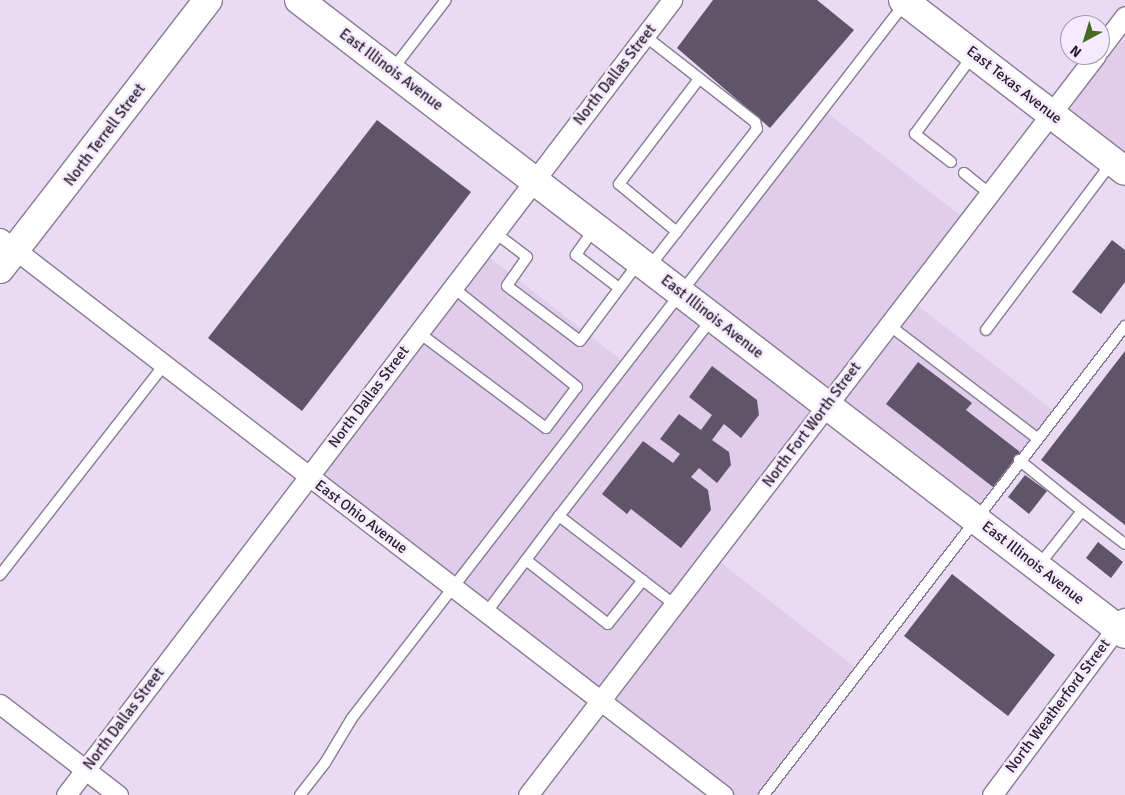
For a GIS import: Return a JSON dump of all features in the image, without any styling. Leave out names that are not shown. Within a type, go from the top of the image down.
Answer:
[{"type":"main road","name":"North Terrell Street","points":[[4,254],[208,0]]},
{"type":"main road","name":"East Illinois Avenue","points":[[299,0],[1038,566],[1122,626]]},
{"type":"main road","name":"East Texas Avenue","points":[[904,1],[1119,166]]},
{"type":"street","name":"North Dallas Street","points":[[66,795],[672,0]]},
{"type":"street","points":[[1110,36],[1125,16]]},
{"type":"street","name":"North Fort Worth Street","points":[[528,795],[1088,65]]},
{"type":"street","name":"East Ohio Avenue","points":[[4,254],[164,365],[723,795]]},
{"type":"street","name":"North Weatherford Street","points":[[992,795],[1122,626]]},
{"type":"street","points":[[0,704],[118,795]]},
{"type":"lane","points":[[391,71],[446,0]]},
{"type":"lane","points":[[300,795],[325,763],[352,718],[682,293],[904,1]]},
{"type":"lane","points":[[494,232],[527,257],[507,286],[580,341],[619,288],[676,232],[757,129],[755,122],[644,36]]},
{"type":"lane","points":[[951,162],[915,134],[973,54]]},
{"type":"lane","points":[[676,232],[619,184],[699,79]]},
{"type":"lane","points":[[986,330],[1119,166]]},
{"type":"lane","points":[[964,173],[989,193]]},
{"type":"lane","points":[[595,227],[576,254],[619,288]]},
{"type":"lane","points":[[418,332],[546,428],[577,387],[452,287]]},
{"type":"lane","points":[[486,613],[713,318]]},
{"type":"lane","points":[[889,325],[1037,438]]},
{"type":"lane","points":[[764,795],[1019,460],[1125,326]]},
{"type":"lane","points":[[0,575],[164,365]]},
{"type":"lane","points":[[1019,460],[1125,544]]},
{"type":"lane","points":[[1038,566],[1082,511]]},
{"type":"lane","points":[[559,516],[675,604]]},
{"type":"lane","points":[[526,560],[608,624],[642,580]]},
{"type":"shaded area","points":[[1125,39],[1125,171],[1051,113],[1099,65],[1110,65],[1110,54]]},
{"type":"shaded area","points":[[821,108],[968,221],[908,298],[1054,411],[972,518],[825,406],[711,555],[856,668],[759,795],[719,795],[304,476],[479,249],[625,363]]},
{"type":"building","points":[[713,0],[817,0],[854,30],[770,128],[677,48]]},
{"type":"building","points":[[377,120],[471,192],[302,411],[208,338]]},
{"type":"building","points":[[1112,240],[1125,250],[1125,282],[1101,314],[1072,292]]},
{"type":"building","points":[[1125,351],[1125,525],[1041,460]]},
{"type":"building","points":[[918,362],[972,403],[966,410],[1020,452],[993,487],[886,404]]},
{"type":"building","points":[[712,366],[757,400],[759,415],[741,438],[724,424],[712,440],[729,452],[731,465],[717,483],[699,468],[691,477],[708,490],[711,510],[681,548],[631,509],[627,514],[602,494],[643,441],[673,463],[680,454],[660,439],[679,414],[701,430],[712,415],[689,397]]},
{"type":"building","points":[[1025,475],[1047,491],[1029,514],[1008,497]]},
{"type":"building","points":[[1098,542],[1123,562],[1111,578],[1086,558]]},
{"type":"building","points":[[952,574],[1055,655],[1008,716],[904,636]]}]
